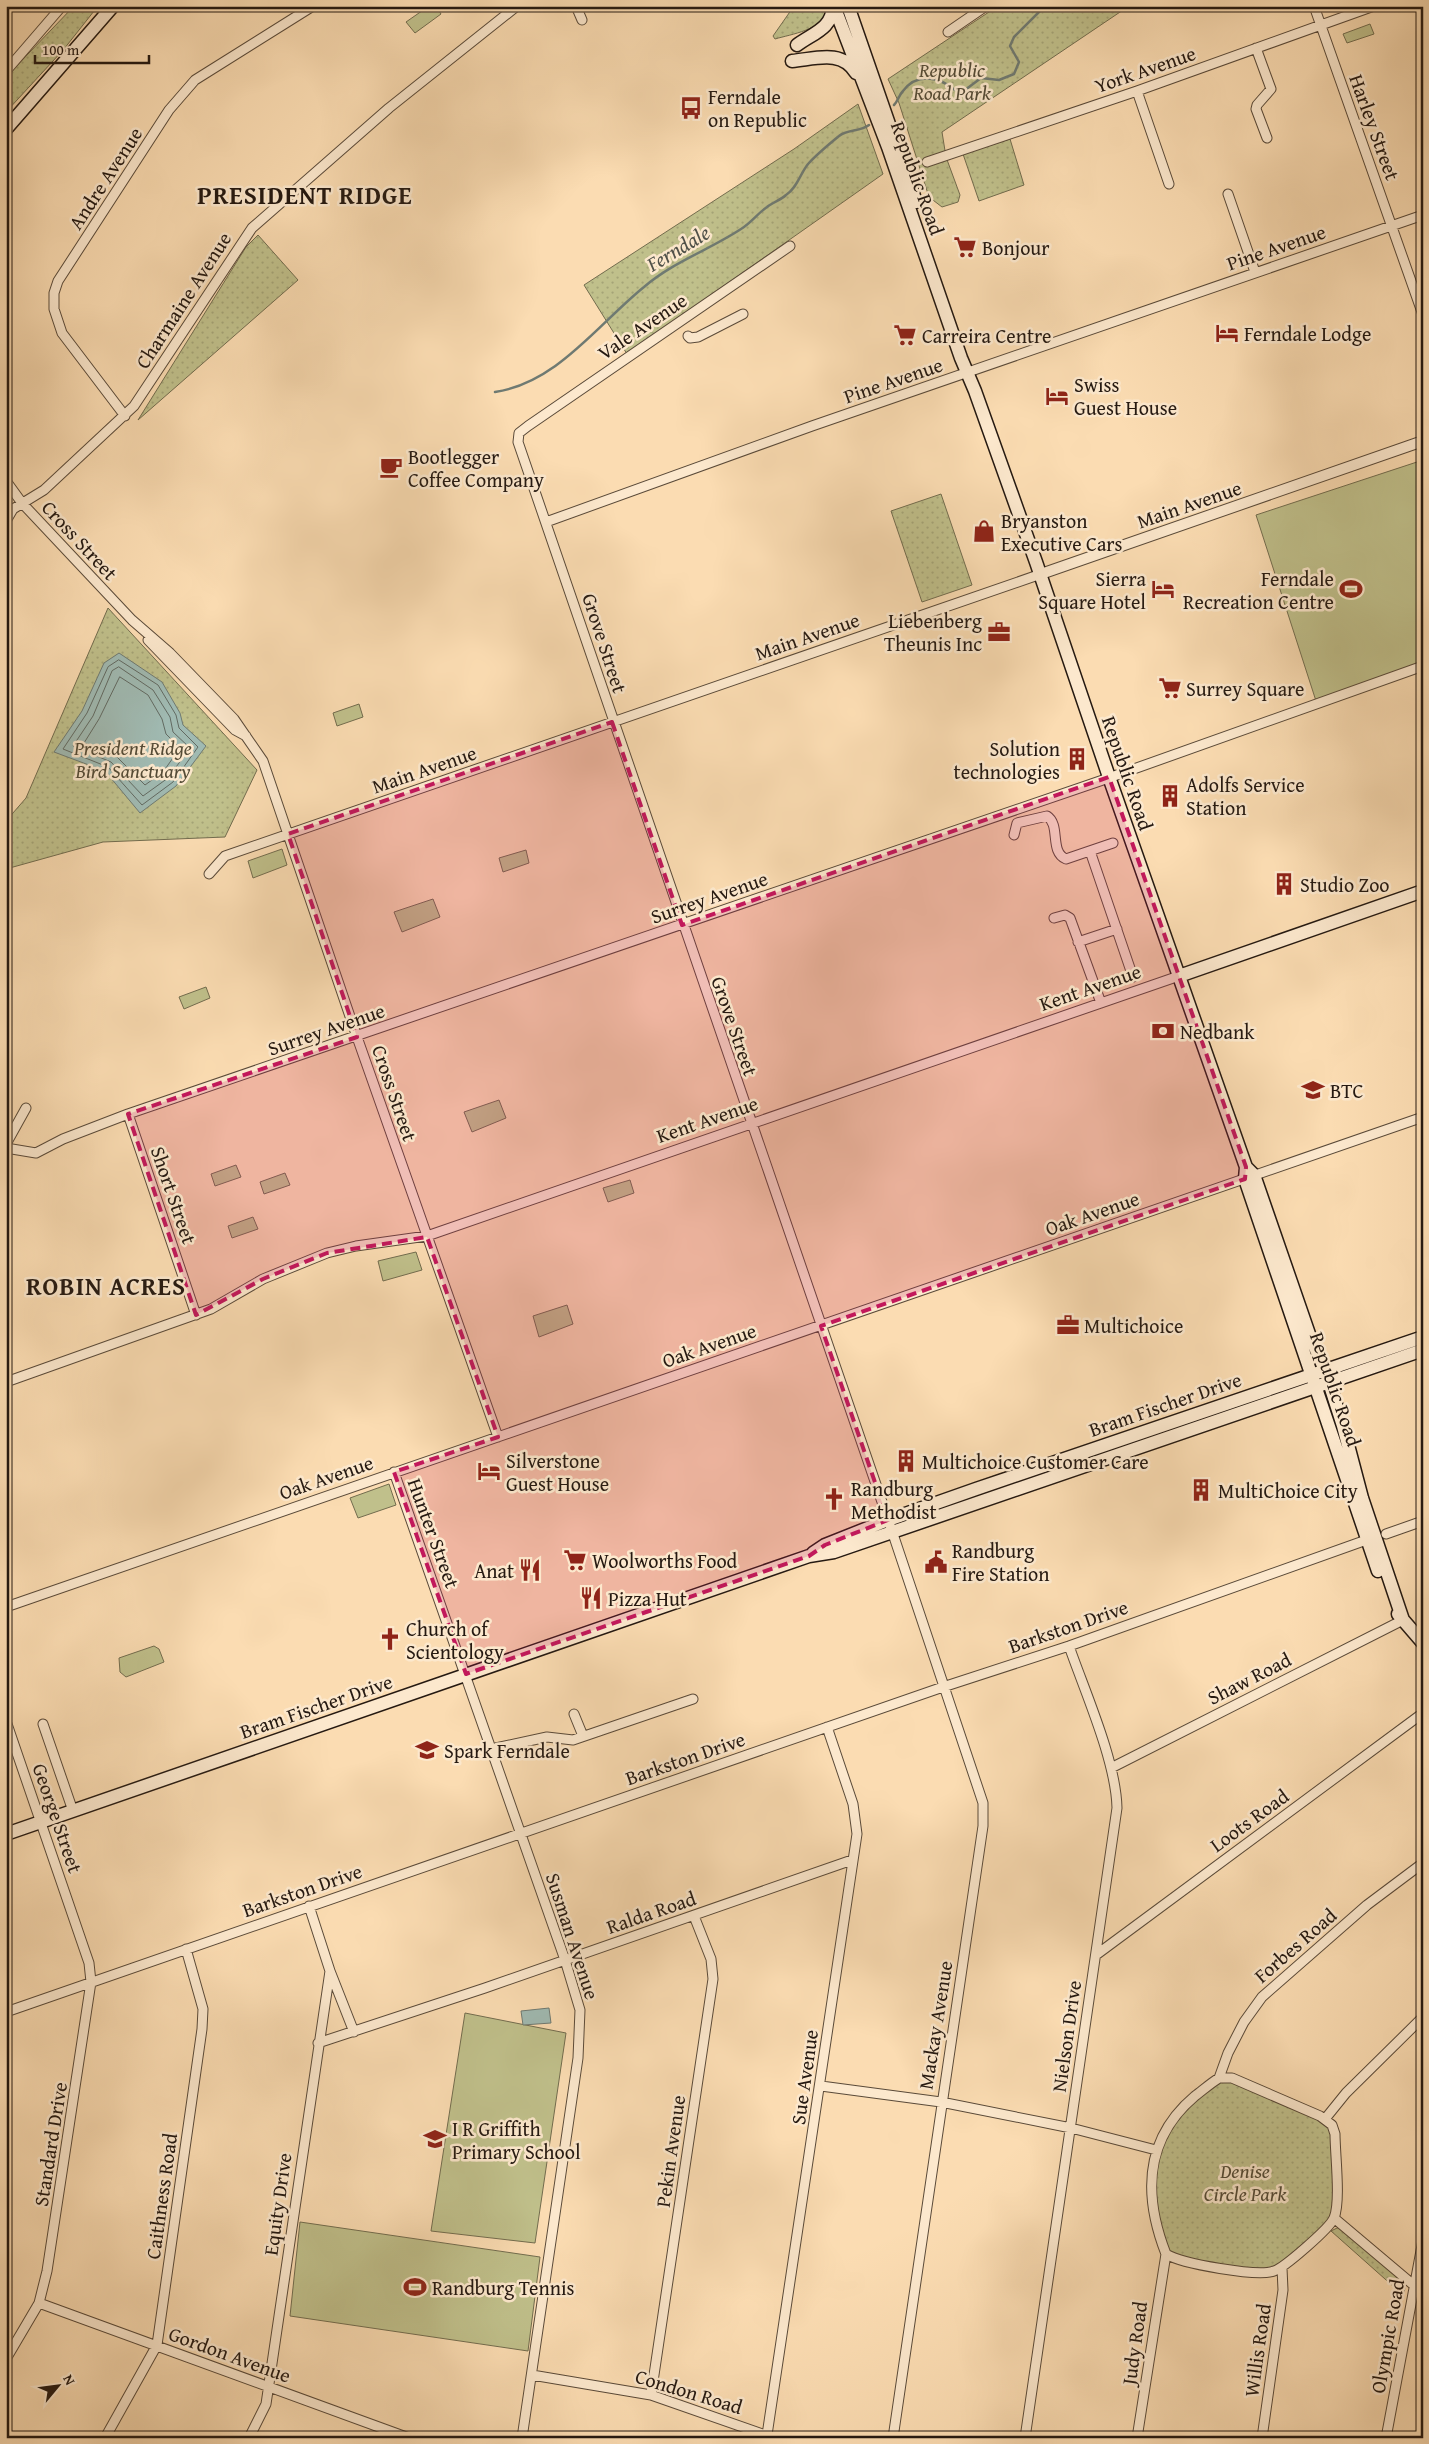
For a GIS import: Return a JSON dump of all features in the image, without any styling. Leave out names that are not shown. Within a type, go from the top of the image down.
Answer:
[{"type":"main road","points":[[6,123],[108,6]]},
{"type":"main road","points":[[6,130],[113,6]]},
{"type":"main road","points":[[797,45],[826,27],[831,18],[833,6]]},
{"type":"main road","name":"Republic Road","points":[[833,6],[971,372]]},
{"type":"main road","name":"Republic Road","points":[[848,6],[971,372],[975,391],[1041,574],[1109,778],[1248,1174],[1309,1334],[1325,1370],[1403,1620],[1423,1643]]},
{"type":"main road","points":[[792,61],[830,57],[841,59],[850,65],[868,95]]},
{"type":"main road","name":"Kent Avenue","points":[[1179,976],[1423,891]]},
{"type":"main road","name":"Republic Road","points":[[1248,1174],[1315,1388],[1376,1537]]},
{"type":"main road","name":"Bram Fischer Drive","points":[[890,1526],[1325,1370],[1423,1337]]},
{"type":"main road","name":"Bram Fischer Drive","points":[[6,1834],[810,1556],[825,1545],[890,1526],[1315,1388],[1423,1350]]},
{"type":"street","points":[[6,71],[62,6]]},
{"type":"street","name":"Andre Avenue","points":[[125,416],[62,333],[54,309],[54,293],[58,281],[169,110],[190,84],[313,6]]},
{"type":"street","name":"Charmaine Avenue","points":[[6,521],[13,509],[44,490],[125,416],[252,228],[389,108],[517,6]]},
{"type":"street","points":[[576,6],[582,20]]},
{"type":"street","points":[[948,32],[986,6]]},
{"type":"street","name":"Harley Street","points":[[1314,6],[1423,315]]},
{"type":"street","name":"York Avenue","points":[[927,162],[1136,91],[1374,6]]},
{"type":"street","points":[[1256,48],[1271,89],[1256,105],[1267,138]]},
{"type":"street","points":[[1136,91],[1168,184]]},
{"type":"street","points":[[1228,194],[1255,272]]},
{"type":"street","name":"Pine Avenue","points":[[546,522],[812,426],[1423,215]]},
{"type":"street","name":"Vale Avenue","points":[[518,437],[528,426],[790,246]]},
{"type":"street","points":[[679,322],[690,338],[698,337],[743,314]]},
{"type":"street","name":"Grove Street","points":[[518,437],[519,448],[546,522],[612,722],[923,1625]]},
{"type":"street","name":"Main Avenue","points":[[209,874],[225,856],[1423,441]]},
{"type":"street","name":"Cross Street","points":[[6,481],[22,503],[132,620],[143,635],[235,730],[246,736],[263,761],[357,1037],[498,1437]]},
{"type":"street","name":"Surrey Avenue","points":[[6,1148],[36,1153],[63,1139],[128,1114],[1109,778],[1423,666]]},
{"type":"street","points":[[1014,835],[1017,823],[1046,816],[1052,821],[1058,851],[1063,858],[1066,859],[1112,843]]},
{"type":"street","points":[[1090,850],[1133,977]]},
{"type":"street","points":[[1054,918],[1065,915],[1070,918],[1101,1003]]},
{"type":"street","points":[[1078,942],[1117,929]]},
{"type":"street","name":"Kent Avenue","points":[[6,1382],[211,1309],[270,1275],[327,1253],[356,1246],[427,1236],[1179,976]]},
{"type":"street","points":[[6,1144],[26,1108]]},
{"type":"street","name":"Short Street","points":[[128,1114],[196,1315]]},
{"type":"street","name":"Oak Avenue","points":[[6,1606],[821,1326],[1248,1174],[1423,1117]]},
{"type":"street","name":"Hunter Street","points":[[394,1472],[520,1833]]},
{"type":"street","name":"Barkston Drive","points":[[6,2012],[943,1687],[1068,1646],[1423,1521]]},
{"type":"street","name":"Shaw Road","points":[[1111,1768],[1403,1620]]},
{"type":"street","name":"Mackay Avenue","points":[[893,2438],[984,1814],[979,1789],[923,1625]]},
{"type":"street","name":"Nielson Drive","points":[[1025,2438],[1117,1808],[1111,1768],[1068,1646]]},
{"type":"street","points":[[492,1752],[547,1737],[566,1740],[582,1736],[693,1698]]},
{"type":"street","name":"Loots Road","points":[[1096,1955],[1423,1713]]},
{"type":"street","points":[[574,1714],[582,1736]]},
{"type":"street","name":"George Street","points":[[6,1721],[76,1926]]},
{"type":"street","points":[[44,1724],[73,1811]]},
{"type":"street","name":"Sue Avenue","points":[[771,2436],[857,1834],[856,1815],[827,1728]]},
{"type":"street","name":"Susman Avenue","points":[[520,1833],[580,2010],[580,2036],[522,2438]]},
{"type":"street","name":"Ralda Road","points":[[318,2044],[852,1860]]},
{"type":"street","name":"Forbes Road","points":[[1220,2078],[1244,2022],[1262,1997],[1367,1905],[1423,1863]]},
{"type":"street","name":"Equity Drive","points":[[308,1906],[330,1971],[354,2032]]},
{"type":"street","name":"Pekin Avenue","points":[[651,2394],[713,1979],[711,1958],[694,1916]]},
{"type":"street","name":"Standard Drive","points":[[6,2359],[39,2303],[48,2271],[91,1982],[89,1964],[76,1926]]},
{"type":"street","name":"Caithness Road","points":[[104,2438],[157,2346],[202,2030],[203,2008],[186,1949]]},
{"type":"street","name":"Equity Drive","points":[[249,2438],[265,2409],[330,1971]]},
{"type":"street","points":[[1325,2119],[1373,2065],[1423,2017]]},
{"type":"street","points":[[1220,2078],[1238,2080],[1325,2119],[1332,2125],[1335,2134],[1336,2206],[1334,2218],[1282,2268],[1273,2272],[1260,2273],[1190,2263],[1166,2254],[1151,2202],[1156,2150],[1168,2125],[1180,2109],[1220,2078]]},
{"type":"street","points":[[821,2086],[941,2102],[1070,2128],[1156,2150]]},
{"type":"street","points":[[1334,2218],[1423,2293]]},
{"type":"street","name":"Olympic Road","points":[[1386,2438],[1423,2240]]},
{"type":"street","name":"Judy Road","points":[[1137,2438],[1166,2254]]},
{"type":"street","name":"Willis Road","points":[[1262,2438],[1283,2290],[1282,2268]]},
{"type":"street","name":"Gordon Avenue","points":[[39,2303],[389,2434],[409,2438]]},
{"type":"street","name":"Condon Road","points":[[532,2375],[651,2394],[771,2436]]},
{"type":"highlighted area","points":[[612,722],[682,925],[1109,777],[1246,1167],[1245,1179],[821,1326],[888,1520],[825,1545],[809,1556],[466,1674],[394,1472],[498,1437],[427,1237],[327,1253],[263,1279],[196,1315],[128,1114],[357,1037],[288,834]]},
{"type":"green space","points":[[74,6],[98,6],[64,49],[6,112],[6,77]]},
{"type":"green space","points":[[429,6],[436,6],[441,14],[415,33],[406,22]]},
{"type":"green space","points":[[794,6],[825,6],[827,11],[819,23],[813,27],[775,39],[773,36]]},
{"type":"green space","name":"Republic Road Park","points":[[998,6],[1129,6],[942,132],[946,157],[960,195],[958,202],[942,207],[929,197],[899,103],[888,79]]},
{"type":"green space","points":[[1370,24],[1374,34],[1347,43],[1343,34]]},
{"type":"green space","points":[[858,104],[883,174],[627,354],[584,285],[794,149]]},
{"type":"green space","points":[[1010,139],[1024,185],[979,201],[963,154]]},
{"type":"green space","points":[[258,235],[298,280],[138,420],[246,247]]},
{"type":"green space","name":"Ferndale Recreation Centre","points":[[1423,460],[1423,663],[1316,701],[1256,515]]},
{"type":"green space","points":[[941,494],[972,585],[922,602],[891,511]]},
{"type":"green space","name":"President Ridge Bird Sanctuary","points":[[108,608],[257,770],[225,837],[103,842],[6,869],[6,821],[26,798]]},
{"type":"green space","points":[[359,704],[363,717],[337,726],[333,713]]},
{"type":"green space","points":[[282,849],[287,865],[253,878],[248,861]]},
{"type":"green space","points":[[526,850],[529,863],[503,872],[499,858]]},
{"type":"green space","points":[[433,899],[440,917],[402,932],[394,912]]},
{"type":"green space","points":[[206,987],[210,998],[184,1009],[179,997]]},
{"type":"green space","points":[[499,1100],[506,1118],[472,1132],[464,1112]]},
{"type":"green space","points":[[236,1165],[241,1177],[215,1186],[211,1174]]},
{"type":"green space","points":[[285,1173],[290,1185],[264,1194],[260,1182]]},
{"type":"green space","points":[[630,1180],[634,1193],[608,1202],[603,1188]]},
{"type":"green space","points":[[253,1217],[258,1229],[232,1238],[228,1226]]},
{"type":"green space","points":[[416,1252],[422,1270],[383,1281],[378,1261]]},
{"type":"green space","points":[[567,1305],[573,1324],[539,1337],[533,1316]]},
{"type":"green space","points":[[389,1484],[396,1505],[358,1518],[350,1498]]},
{"type":"green space","points":[[154,1646],[159,1649],[164,1662],[126,1677],[120,1672],[119,1658]]},
{"type":"green space","points":[[465,2013],[566,2033],[535,2243],[431,2231]]},
{"type":"green space","name":"Denise Circle Park","points":[[1222,2077],[1332,2125],[1335,2218],[1270,2273],[1167,2256],[1153,2211],[1159,2146],[1168,2126]]},
{"type":"green space","name":"Randburg Tennis","points":[[300,2222],[540,2257],[528,2351],[290,2316]]},
{"type":"green space","points":[[1339,2227],[1406,2285],[1403,2295],[1331,2231]]},
{"type":"water","points":[[119,653],[162,682],[180,713],[183,725],[206,746],[176,786],[140,813],[105,771],[54,752],[82,711],[104,663]]},
{"type":"water","points":[[549,2008],[551,2023],[523,2025],[521,2011]]},
{"type":"waterway","name":"Ferndale","points":[[894,105],[909,85],[921,79],[928,78],[942,82],[955,90],[965,90],[981,78],[999,80],[1014,74],[1019,62],[1010,46],[1014,37],[1045,6]]},
{"type":"waterway","name":"Ferndale","points":[[495,392],[517,386],[538,377],[557,365],[655,278],[741,229],[764,209],[790,192],[808,164],[839,136],[869,125]]},
{"type":"place","name":"Ferndale on Republic","points":[[691,108]]},
{"type":"place","name":"Bonjour","points":[[965,247]]},
{"type":"place","name":"Ferndale Lodge","points":[[1227,333]]},
{"type":"place","name":"Carreira Centre","points":[[905,335]]},
{"type":"place","name":"Swiss Guest House","points":[[1057,396]]},
{"type":"place","name":"Bootlegger Coffee Company","points":[[391,467]]},
{"type":"place","name":"Bryanston Executive Cars","points":[[984,531]]},
{"type":"place","name":"Sierra Square Hotel","points":[[1163,589]]},
{"type":"place","name":"Ferndale Recreation Centre","points":[[1351,589]]},
{"type":"place","name":"Liebenberg Theunis Inc","points":[[999,632]]},
{"type":"place","name":"Surrey Square","points":[[1170,688]]},
{"type":"place","name":"Solution technologies","points":[[1077,759]]},
{"type":"place","name":"Adolfs Service Station","points":[[1170,796]]},
{"type":"place","name":"Studio Zoo","points":[[1284,884]]},
{"type":"place","name":"Nedbank","points":[[1163,1031]]},
{"type":"place","name":"BTC","points":[[1313,1090]]},
{"type":"place","name":"Multichoice","points":[[1068,1325]]},
{"type":"place","name":"Multichoice Customer Care","points":[[906,1461]]},
{"type":"place","name":"Silverstone Guest House","points":[[489,1471]]},
{"type":"place","name":"MultiChoice City","points":[[1201,1490]]},
{"type":"place","name":"Randburg Methodist","points":[[834,1499]]},
{"type":"place","name":"Woolworths Food","points":[[575,1560]]},
{"type":"place","name":"Randburg Fire Station","points":[[936,1562]]},
{"type":"place","name":"Anat","points":[[530,1570]]},
{"type":"place","name":"Pizza Hut","points":[[591,1598]]},
{"type":"place","name":"Church of Scientology","points":[[390,1639]]},
{"type":"place","name":"Spark Ferndale","points":[[427,1750]]},
{"type":"place","name":"I R Griffith Primary School","points":[[435,2139]]},
{"type":"place","name":"Randburg Tennis","points":[[415,2287]]},
{"type":"district","name":"PRESIDENT RIDGE","points":[[305,195]]},
{"type":"district","name":"ROBIN ACRES","points":[[106,1286]]}]
